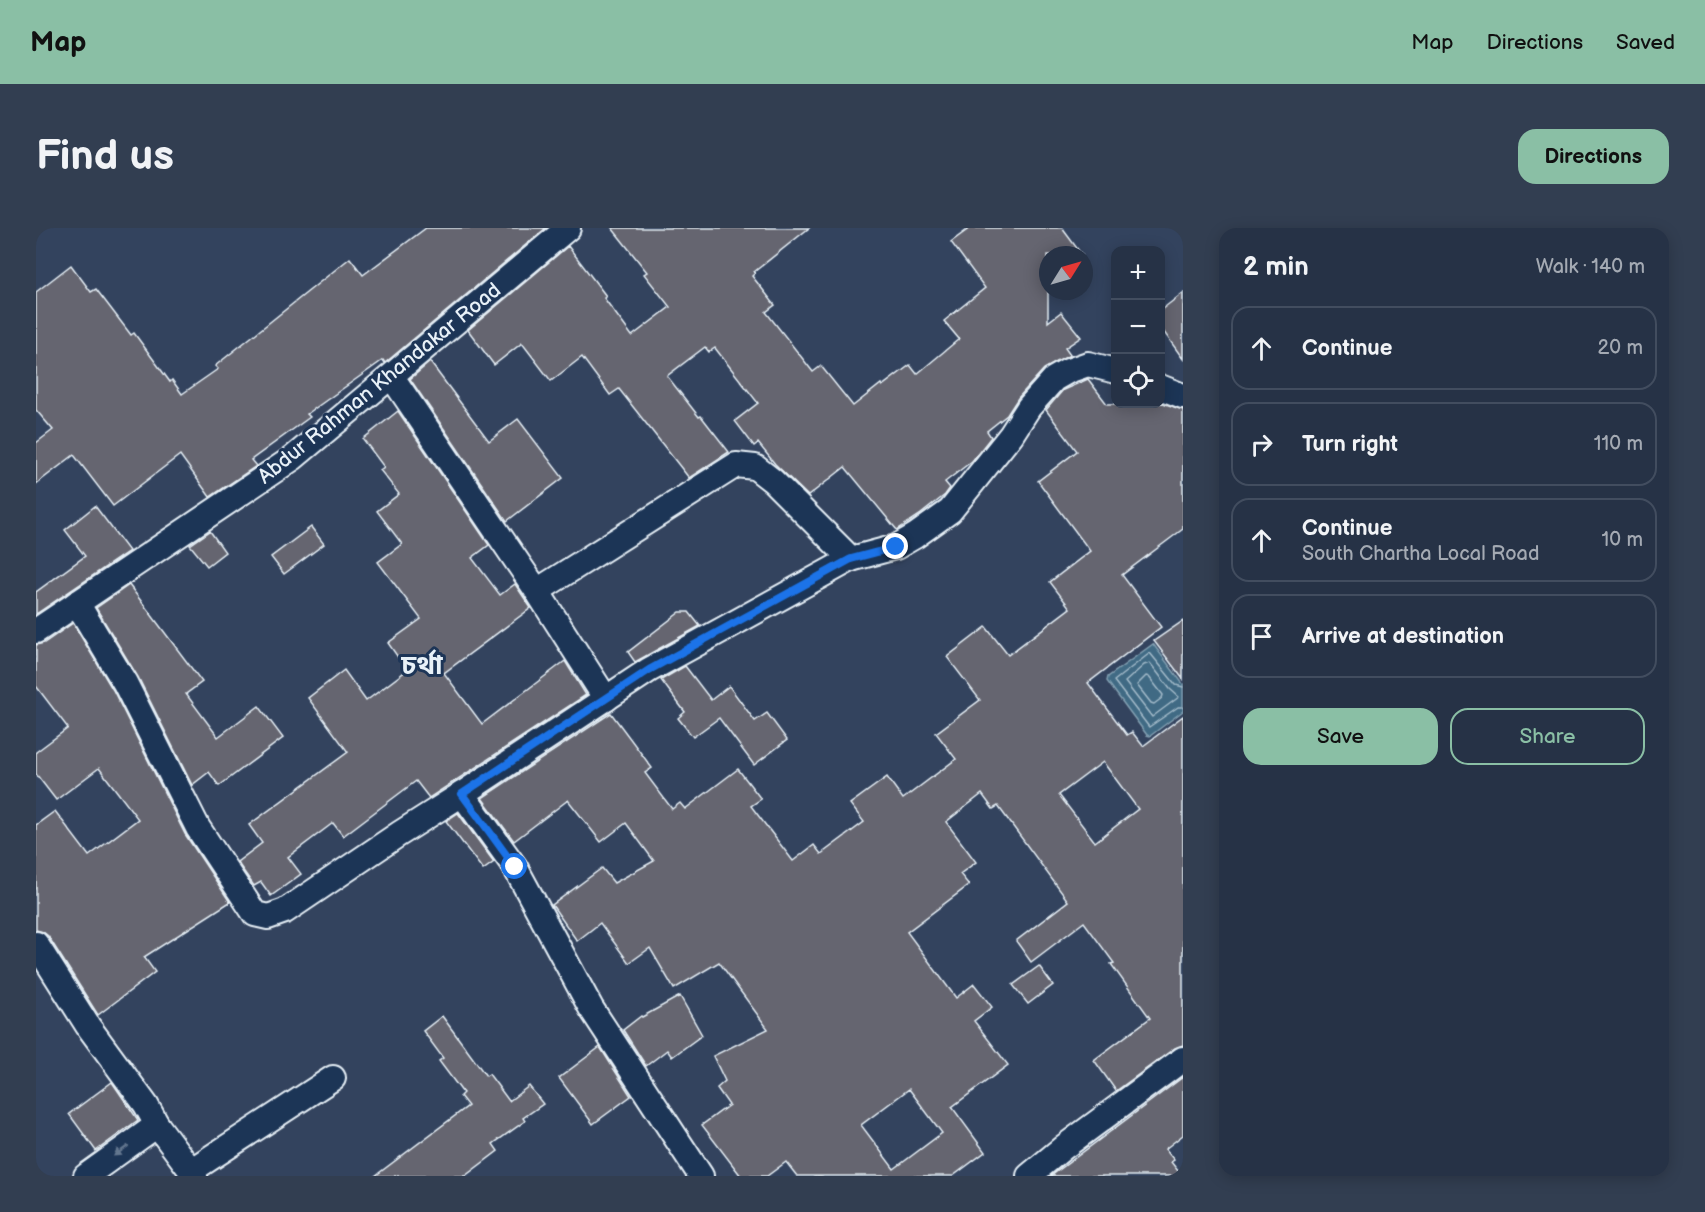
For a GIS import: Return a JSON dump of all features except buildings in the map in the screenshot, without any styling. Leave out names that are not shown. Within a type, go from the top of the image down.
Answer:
[{"type":"street","name":"Abdur Rahman Khandakar Road","points":[[36,631],[294,458],[568,228]]},
{"type":"street","points":[[77,603],[125,683],[198,828],[255,914],[268,917],[285,911],[649,670],[851,559],[896,547],[915,536],[950,511],[1011,435],[1029,407],[1054,379],[1068,370],[1088,364],[1111,370]]},
{"type":"street","points":[[392,377],[537,591],[606,699]]},
{"type":"street","points":[[1165,389],[1183,396]]},
{"type":"street","points":[[537,591],[736,465],[755,467],[773,481],[851,559]]},
{"type":"street","points":[[462,794],[515,867],[591,1008],[701,1176]]},
{"type":"street","points":[[36,944],[88,1026],[146,1105],[157,1125],[194,1173],[333,1078]]},
{"type":"street","points":[[1029,1176],[1064,1147],[1183,1059]]},
{"type":"street","points":[[86,1176],[157,1125]]},
{"type":"water","points":[[1153,644],[1183,684],[1183,711],[1150,736],[1107,681],[1108,677]]},
{"type":"district","name":"চর্থা","points":[[422,665]]},
{"type":"route","points":[[515,867],[462,794],[649,670],[851,559],[896,547]]}]
